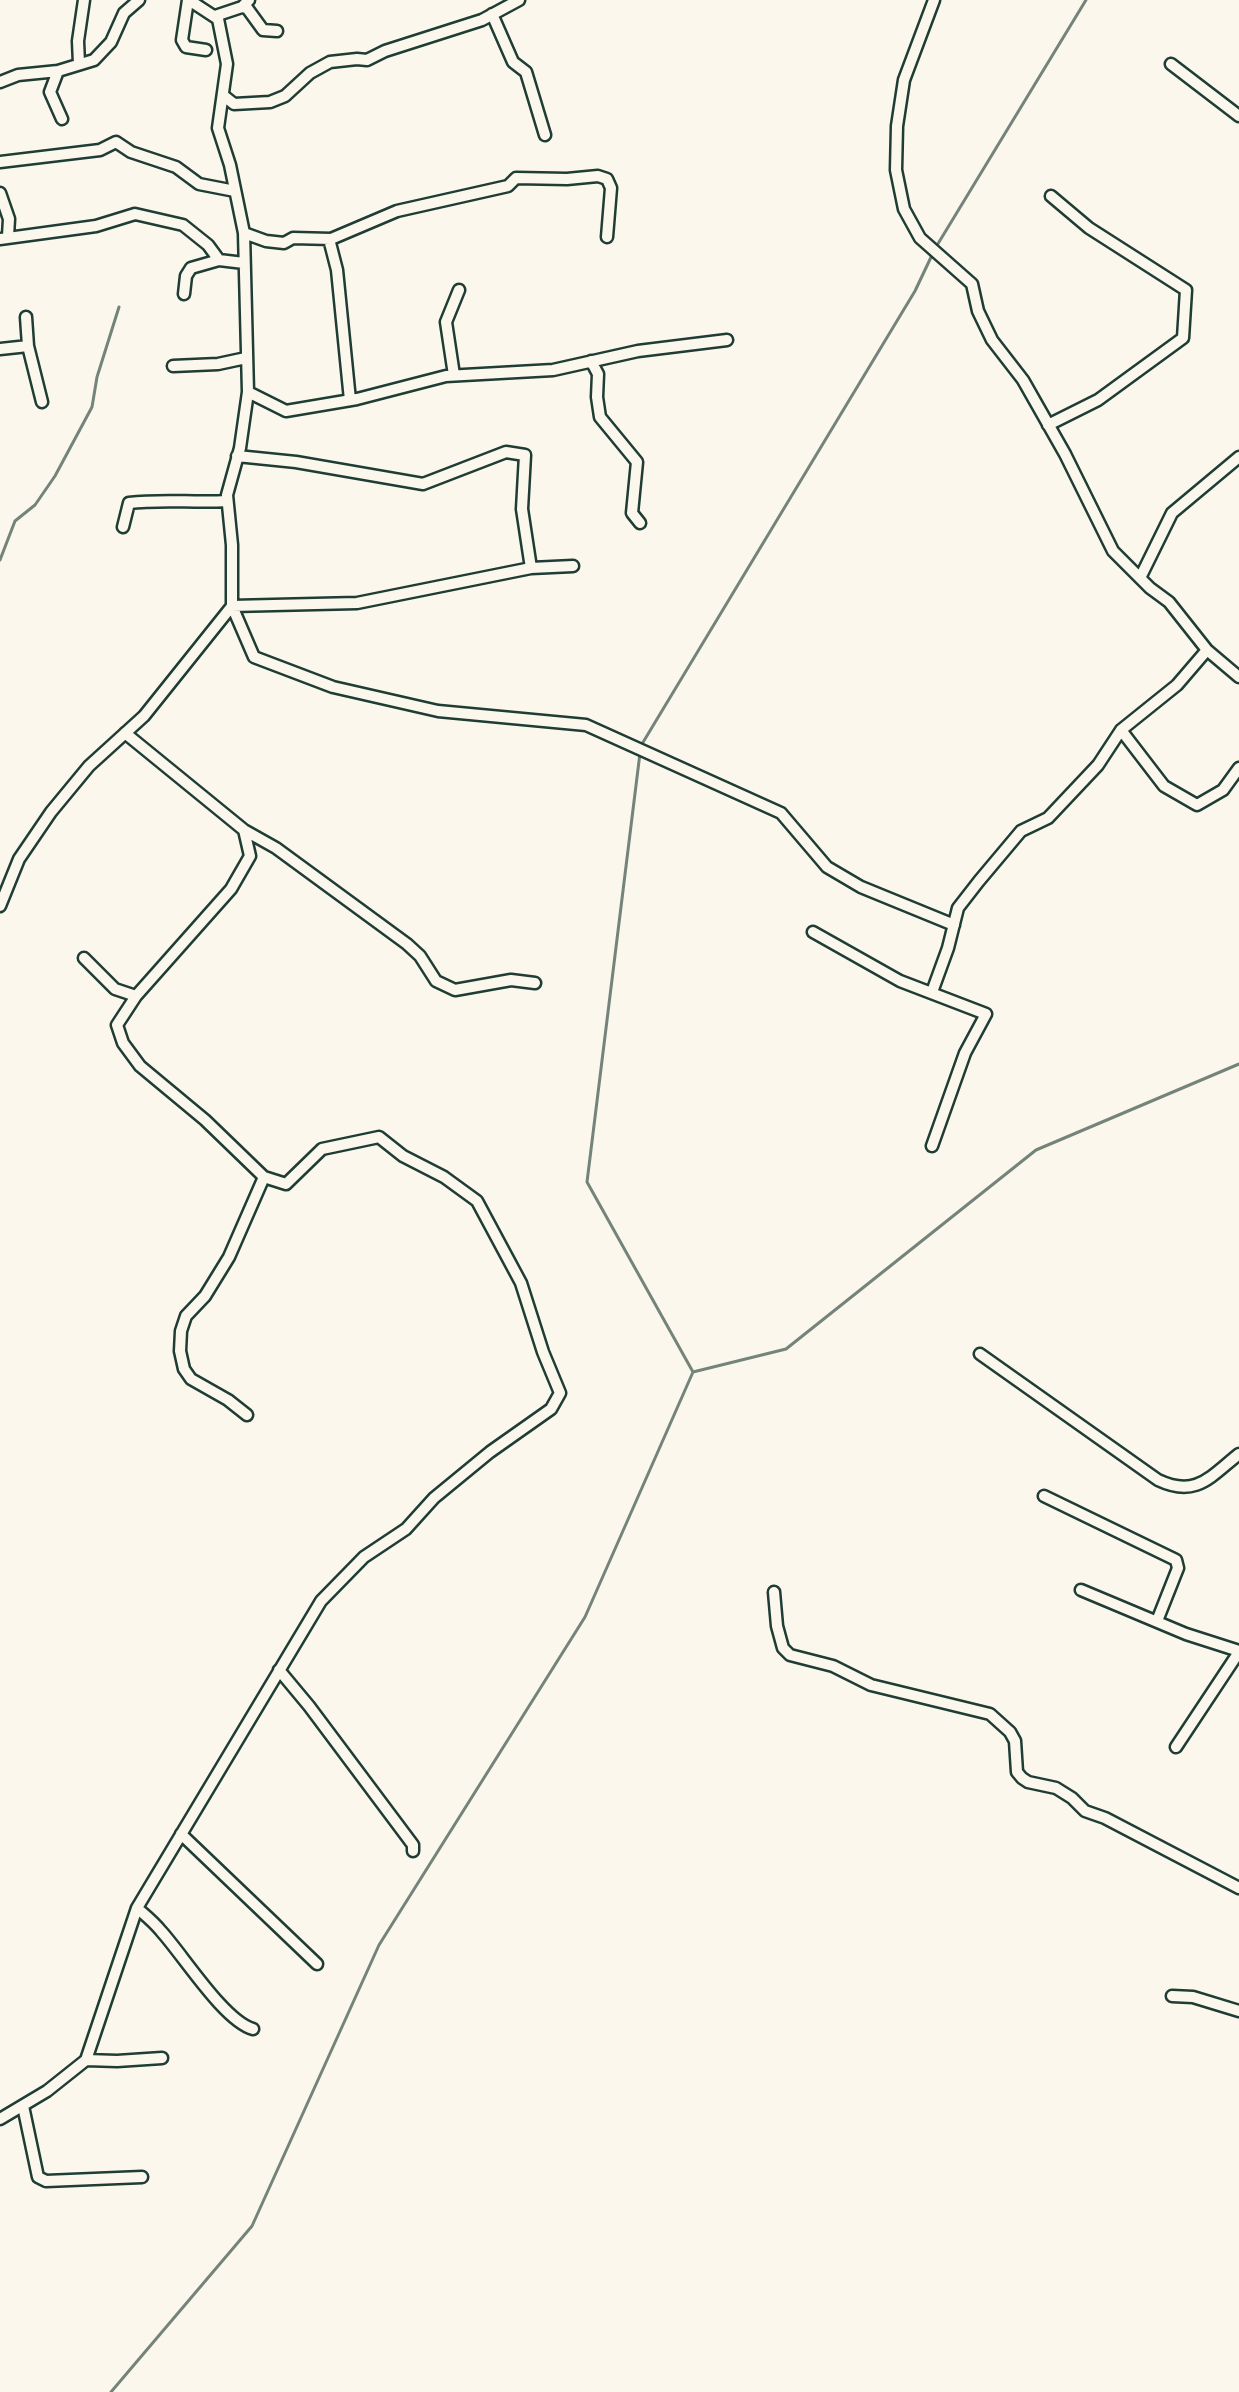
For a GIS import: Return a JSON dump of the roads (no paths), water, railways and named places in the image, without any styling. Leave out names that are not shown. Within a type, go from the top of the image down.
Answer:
[{"type":"street","points":[[79,64],[78,41],[84,0]]},
{"type":"street","points":[[0,82],[18,75],[58,71],[94,60],[104,52],[124,13],[139,0]]},
{"type":"street","points":[[206,50],[186,47],[182,40],[189,0],[218,19],[226,55],[224,96],[219,110],[218,128],[230,165],[244,233],[248,392],[227,501],[232,545],[232,606],[254,657],[333,687],[438,711],[586,725],[781,813],[827,867],[861,887],[954,924]]},
{"type":"street","points":[[224,96],[234,104],[270,102],[285,96],[310,73],[330,62],[367,60],[385,51],[482,20],[519,0]]},
{"type":"street","points":[[934,0],[904,81],[897,126],[896,170],[904,209],[920,238],[972,284],[978,311],[992,340],[1023,380],[1113,551],[1169,602],[1207,650],[1239,678]]},
{"type":"street","points":[[215,16],[246,3],[247,8],[263,30],[277,31]]},
{"type":"street","points":[[492,14],[513,62],[526,72],[545,135]]},
{"type":"street","points":[[1171,64],[1239,116]]},
{"type":"street","points":[[58,71],[50,92],[62,119]]},
{"type":"street","points":[[0,162],[100,150],[116,142],[131,152],[176,167],[199,184],[235,191]]},
{"type":"street","points":[[244,233],[266,241],[284,243],[293,238],[329,239],[397,211],[508,186],[516,178],[525,176],[567,179],[598,176],[607,179],[611,188],[607,237]]},
{"type":"street","points":[[0,193],[9,219],[4,237],[96,226],[135,214],[183,225],[208,245],[219,260]]},
{"type":"street","points":[[1048,425],[1098,400],[1183,338],[1186,290],[1089,228],[1051,196]]},
{"type":"street","points":[[329,239],[337,270],[350,400]]},
{"type":"street","points":[[184,294],[186,276],[191,268],[219,260],[244,263]]},
{"type":"street","points":[[454,375],[446,322],[459,290]]},
{"type":"street","points":[[26,317],[28,346],[42,402]]},
{"type":"street","points":[[248,392],[286,411],[350,400],[454,375],[553,370],[638,351],[727,340]]},
{"type":"street","points":[[0,349],[28,346]]},
{"type":"street","points":[[173,366],[218,364],[246,358]]},
{"type":"street","points":[[591,362],[598,374],[597,397],[600,417],[637,462],[632,513],[640,523]]},
{"type":"street","points":[[237,456],[296,462],[423,484],[506,452],[525,455],[522,509],[531,568]]},
{"type":"street","points":[[1140,578],[1172,513],[1239,456]]},
{"type":"street","points":[[123,527],[129,503],[152,500],[192,504],[227,501]]},
{"type":"street","points":[[0,906],[19,859],[51,812],[89,766],[144,716],[232,606],[357,603],[531,568],[573,566]]},
{"type":"street","points":[[932,993],[958,908],[1021,831],[1048,818],[1098,765],[1121,730],[1177,685],[1207,650]]},
{"type":"street","points":[[1121,730],[1164,786],[1197,805],[1223,790],[1239,768]]},
{"type":"street","points":[[125,733],[244,830],[276,848],[407,944],[420,956],[436,981],[455,990],[511,980],[535,983]]},
{"type":"street","points":[[0,2119],[23,2106],[86,2060],[137,1908],[312,1613],[364,1557],[406,1529],[434,1498],[490,1452],[551,1409],[560,1393],[543,1352],[521,1283],[477,1201],[444,1177],[403,1156],[379,1137],[321,1149],[286,1184],[264,1177],[205,1120],[140,1066],[123,1043],[117,1025],[136,996],[231,890],[250,856],[244,830]]},
{"type":"street","points":[[813,932],[900,981],[986,1014],[965,1053],[932,1146]]},
{"type":"street","points":[[84,958],[115,989],[136,996]]},
{"type":"street","points":[[247,1415],[228,1400],[191,1379],[184,1370],[180,1351],[181,1331],[186,1316],[205,1296],[229,1257],[264,1177]]},
{"type":"street","points":[[980,1354],[1158,1480],[1171,1486],[1180,1488],[1200,1484],[1239,1454]]},
{"type":"street","points":[[1044,1496],[1176,1560],[1178,1568],[1157,1621]]},
{"type":"street","points":[[1081,1590],[1186,1634],[1239,1652],[1176,1747]]},
{"type":"street","points":[[774,1592],[777,1626],[783,1648],[790,1655],[833,1666],[871,1685],[908,1695],[958,1704],[990,1714],[1010,1732],[1015,1741],[1017,1772],[1028,1782],[1056,1788],[1072,1798],[1085,1811],[1105,1818],[1239,1888]]},
{"type":"street","points":[[279,1670],[383,1803],[413,1845],[413,1851]]},
{"type":"street","points":[[181,1834],[317,1964]]},
{"type":"street","points":[[137,1908],[160,1929],[241,2026],[253,2029]]},
{"type":"street","points":[[1172,1996],[1193,1997],[1239,2011]]},
{"type":"street","points":[[86,2060],[117,2061],[162,2058]]},
{"type":"street","points":[[23,2106],[38,2177],[46,2181],[142,2176]]},
{"type":"waterway","points":[[936,247],[1086,0]]},
{"type":"waterway","points":[[642,744],[915,291],[933,253]]},
{"type":"waterway","points":[[0,560],[15,521],[35,505],[55,476],[92,407],[97,377],[119,307]]},
{"type":"waterway","points":[[111,2392],[252,2226],[379,1945],[585,1617],[693,1372],[587,1182],[640,753]]},
{"type":"waterway","points":[[693,1372],[786,1349],[1036,1150],[1239,1064]]}]
